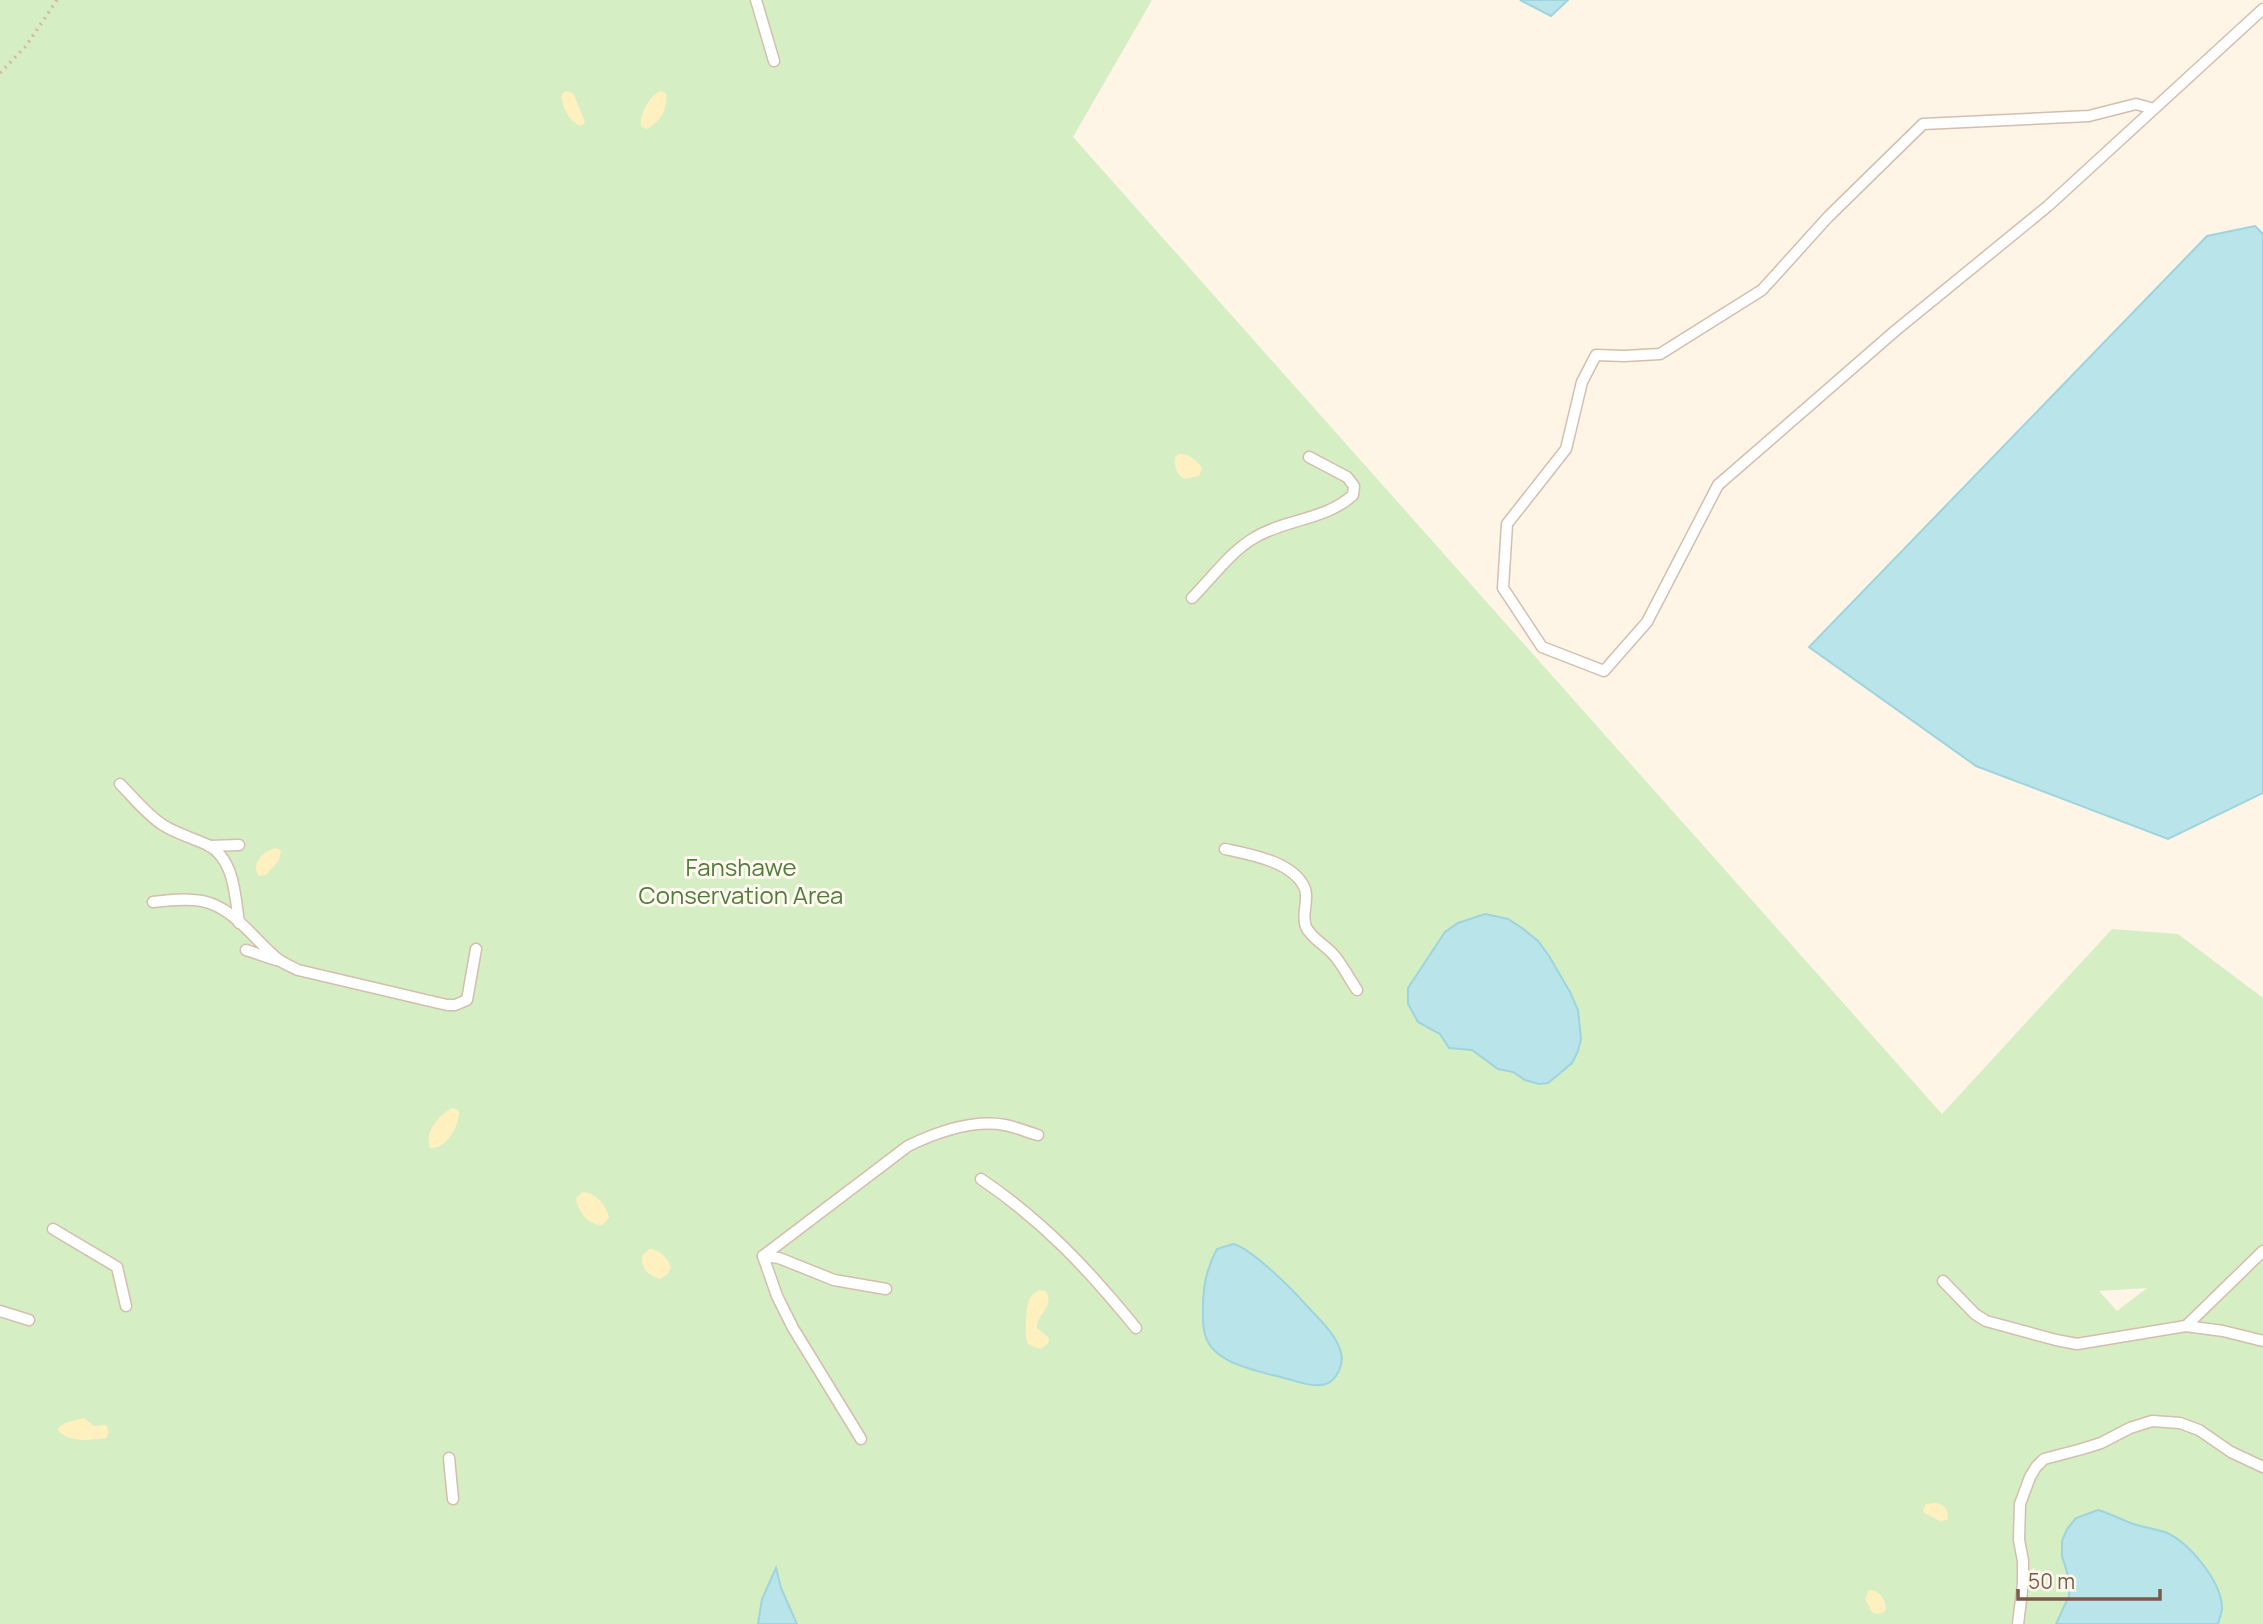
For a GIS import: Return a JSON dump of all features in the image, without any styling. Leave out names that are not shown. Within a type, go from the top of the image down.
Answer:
[{"type":"lane","points":[[756,0],[774,61]]},
{"type":"lane","points":[[2154,109],[2136,104],[2089,116],[1923,124],[1828,217],[1762,290],[1660,354],[1596,355],[1582,382],[1566,449],[1507,524],[1503,588],[1542,647],[1604,671],[1647,622],[1718,485],[1895,331],[2048,206],[2154,109],[2263,9]]},
{"type":"lane","points":[[1192,598],[1253,538],[1325,512],[1353,495],[1354,486],[1347,477],[1309,457]]},
{"type":"lane","points":[[120,784],[162,825],[209,846],[219,854],[227,864],[239,923]]},
{"type":"lane","points":[[209,846],[239,845]]},
{"type":"lane","points":[[1225,849],[1272,861],[1300,881],[1306,896],[1305,925],[1335,956],[1357,990]]},
{"type":"lane","points":[[153,902],[174,899],[205,901],[222,909],[280,961]]},
{"type":"lane","points":[[246,950],[280,961],[298,971],[455,1006],[467,1000],[476,949]]},
{"type":"lane","points":[[763,1256],[908,1146],[933,1133],[986,1124],[1005,1125],[1038,1135]]},
{"type":"lane","points":[[981,1179],[1031,1215],[1057,1239],[1082,1264],[1136,1328]]},
{"type":"lane","points":[[53,1228],[117,1267],[126,1306]]},
{"type":"lane","points":[[2186,1326],[2263,1251]]},
{"type":"lane","points":[[763,1256],[779,1258],[834,1280],[886,1289]]},
{"type":"lane","points":[[763,1256],[777,1296],[793,1328],[861,1439]]},
{"type":"lane","points":[[1943,1281],[1975,1314],[1986,1321],[2077,1344],[2186,1326],[2223,1331],[2263,1341]]},
{"type":"lane","points":[[0,1311],[29,1320]]},
{"type":"lane","points":[[2018,1624],[2023,1583],[2019,1541],[2020,1504],[2030,1477],[2044,1459],[2092,1446],[2152,1421],[2180,1423],[2199,1430],[2231,1452],[2263,1466]]},
{"type":"lane","points":[[449,1458],[453,1499]]},
{"type":"path","points":[[0,73],[26,46],[57,0]]},
{"type":"green space","name":"Fanshawe Conservation Area","points":[[0,0],[1152,0],[1073,137],[1942,1114],[2112,929],[2178,934],[2263,998],[2263,1624],[0,1624]],"holes":[[[2147,1288],[2117,1311],[2099,1291]]]},
{"type":"sand","points":[[566,91],[574,95],[585,122],[581,126],[569,117],[564,108],[562,94]]},
{"type":"sand","points":[[660,91],[666,93],[664,109],[655,124],[646,129],[641,126],[643,111],[652,97]]},
{"type":"sand","points":[[1179,454],[1198,462],[1202,468],[1199,476],[1185,479],[1180,475],[1176,470],[1175,460]]},
{"type":"sand","points":[[275,848],[281,850],[279,860],[266,875],[259,876],[256,867],[259,859]]},
{"type":"sand","points":[[452,1108],[459,1113],[454,1131],[441,1145],[430,1148],[431,1130],[442,1115]]},
{"type":"sand","points":[[582,1192],[596,1197],[606,1208],[609,1218],[602,1225],[592,1223],[581,1213],[576,1198]]},
{"type":"sand","points":[[649,1249],[660,1253],[670,1265],[668,1274],[660,1279],[649,1274],[644,1268],[642,1256]]},
{"type":"sand","points":[[1039,1290],[1046,1291],[1048,1301],[1037,1328],[1049,1338],[1048,1344],[1040,1349],[1028,1344],[1026,1328],[1029,1302],[1032,1295]]},
{"type":"sand","points":[[84,1418],[94,1426],[106,1425],[109,1432],[106,1438],[75,1439],[59,1432],[58,1428],[65,1423]]},
{"type":"sand","points":[[1935,1503],[1946,1508],[1947,1520],[1940,1521],[1924,1513],[1926,1504]]},
{"type":"sand","points":[[1869,1590],[1881,1596],[1886,1609],[1884,1612],[1872,1612],[1865,1599]]},
{"type":"water","points":[[1520,0],[1568,0],[1551,16]]},
{"type":"water","points":[[2255,226],[2263,234],[2263,793],[2168,839],[1976,766],[1809,647],[2207,236]]},
{"type":"water","points":[[1485,914],[1508,919],[1538,941],[1570,992],[1578,1010],[1581,1039],[1578,1051],[1572,1063],[1548,1083],[1539,1084],[1525,1080],[1513,1072],[1498,1069],[1472,1050],[1449,1048],[1440,1034],[1418,1022],[1408,1004],[1408,988],[1445,932],[1458,923]]},
{"type":"water","points":[[1233,1244],[1250,1253],[1271,1270],[1331,1333],[1342,1357],[1339,1371],[1330,1382],[1310,1385],[1242,1366],[1222,1356],[1208,1342],[1203,1320],[1206,1276],[1217,1249]]},
{"type":"water","points":[[2098,1510],[2133,1524],[2165,1532],[2184,1544],[2210,1575],[2221,1598],[2222,1608],[2218,1624],[2056,1624],[2069,1596],[2070,1582],[2062,1556],[2062,1541],[2076,1518]]},
{"type":"water","points":[[776,1568],[781,1588],[797,1624],[758,1624],[762,1599]]}]
